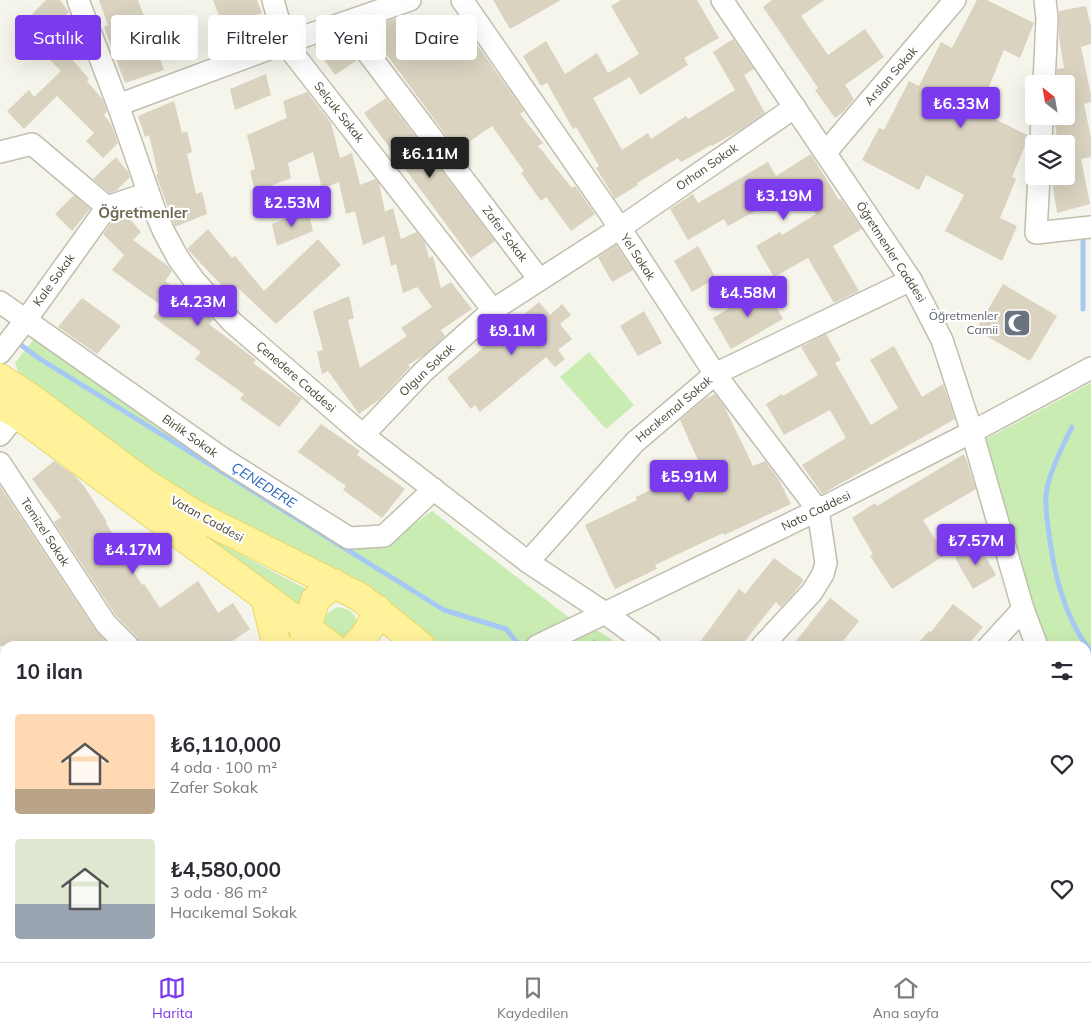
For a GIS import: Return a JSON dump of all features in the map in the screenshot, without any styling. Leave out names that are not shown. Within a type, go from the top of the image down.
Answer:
[{"type":"main road","name":"Vatan Caddesi","points":[[0,378],[11,413],[265,598],[305,638]]},
{"type":"main road","name":"Vatan Caddesi","points":[[11,413],[146,483],[196,515],[360,597],[415,641]]},
{"type":"main road","points":[[305,638],[310,613],[316,600],[334,583]]},
{"type":"main road","points":[[265,598],[276,641]]},
{"type":"main road","points":[[360,641],[367,634],[377,609]]},
{"type":"street","name":"Çenedere Caddesi","points":[[78,0],[164,232],[178,258],[213,302],[232,322],[363,434],[434,490],[528,562],[643,641]]},
{"type":"street","name":"Selçuk Sokak","points":[[273,0],[277,15]]},
{"type":"street","points":[[366,15],[410,0]]},
{"type":"street","name":"Yel Sokak","points":[[462,0],[620,228],[715,374],[818,510]]},
{"type":"street","name":"Arslan Sokak","points":[[826,152],[956,0]]},
{"type":"street","points":[[1044,75],[1047,18],[1045,0]]},
{"type":"street","name":"Öğretmenler Caddesi","points":[[727,2],[794,106],[911,280],[942,340],[972,432],[1023,609],[1035,641]]},
{"type":"street","points":[[118,104],[238,60]]},
{"type":"street","name":"Selçuk Sokak","points":[[298,60],[493,310]]},
{"type":"street","name":"Zafer Sokak","points":[[374,60],[539,279]]},
{"type":"street","name":"Orhan Sokak","points":[[620,228],[794,106]]},
{"type":"street","points":[[0,152],[32,144],[107,207],[148,193]]},
{"type":"street","points":[[1039,185],[1036,233],[1091,227]]},
{"type":"street","name":"Kale Sokak","points":[[0,352],[22,325],[107,207]]},
{"type":"street","name":"Olgun Sokak","points":[[363,434],[423,372],[493,310],[620,228]]},
{"type":"street","name":"Hacıkemal Sokak","points":[[528,562],[605,467],[715,374],[911,280]]},
{"type":"street","name":"Birlik Sokak","points":[[0,302],[22,325],[225,460],[349,538],[384,536],[434,490]]},
{"type":"street","name":"Nato Caddesi","points":[[547,641],[818,510],[972,432],[1091,368]]},
{"type":"street","name":"Temizel Sokak","points":[[0,463],[106,624],[123,641]]},
{"type":"street","points":[[767,641],[812,592],[823,574],[826,562],[818,510]]},
{"type":"street","points":[[994,641],[1023,609]]},
{"type":"path","points":[[591,641],[596,641]]},
{"type":"green space","points":[[33,340],[356,546],[390,542],[432,511],[572,620],[531,641],[431,641],[383,603],[181,492],[21,380],[15,363]]},
{"type":"green space","points":[[589,352],[634,405],[606,429],[560,377]]},
{"type":"green space","points":[[1091,383],[1091,641],[1046,641],[1031,601],[986,439]]},
{"type":"green space","points":[[170,517],[310,591],[300,603],[295,614]]},
{"type":"green space","points":[[338,607],[347,610],[353,614],[357,621],[357,631],[342,641],[340,641],[324,624],[325,618],[332,610]]},
{"type":"green space","points":[[597,630],[614,641],[574,641]]},
{"type":"building","points":[[46,0],[60,0],[69,12],[66,15],[32,14]]},
{"type":"building","points":[[99,0],[138,0],[144,15],[111,15],[111,46],[104,27],[108,25]]},
{"type":"building","points":[[213,0],[257,0],[262,13],[256,15],[219,15]]},
{"type":"building","points":[[493,0],[561,0],[510,29]]},
{"type":"building","points":[[621,0],[697,0],[719,38],[684,58],[688,65],[640,95],[630,77],[593,98],[622,150],[648,133],[651,139],[686,116],[688,119],[735,90],[713,52],[733,39],[754,69],[744,75],[765,113],[712,146],[681,162],[678,158],[615,199],[596,168],[599,166],[576,127],[573,129],[547,83],[541,86],[523,56],[546,41],[565,74],[597,53],[608,73],[639,54],[611,6]]},
{"type":"building","points":[[772,0],[824,0],[801,16],[828,55],[865,29],[884,57],[845,85],[854,99],[835,118],[815,90],[818,88],[763,7]]},
{"type":"building","points":[[977,0],[987,0],[1034,23],[1020,58],[1004,50],[979,111],[1027,135],[1025,135],[1025,146],[1012,177],[1016,179],[1000,218],[1017,226],[1002,261],[945,231],[964,195],[926,175],[919,190],[862,160],[879,128],[884,130],[909,81],[919,86],[941,42],[952,48]]},
{"type":"building","points":[[1086,6],[1091,27],[1091,44],[1081,47],[1091,95],[1091,102],[1084,104],[1091,138],[1091,157],[1081,159],[1090,204],[1057,213],[1052,185],[1075,185],[1075,135],[1057,135],[1055,125],[1075,125],[1075,75],[1057,75],[1057,69],[1064,68],[1059,37],[1059,11]]},
{"type":"building","points":[[396,18],[396,60],[477,60],[477,45],[524,111],[520,114],[543,143],[538,146],[572,188],[575,186],[595,214],[571,231],[546,197],[541,201],[521,173],[524,171],[492,126],[457,150],[386,54],[386,21]]},
{"type":"building","points":[[50,60],[73,60],[89,79],[87,81],[103,100],[107,111],[104,115],[111,124],[118,143],[103,158],[86,141],[94,133],[57,96],[24,129],[7,111],[29,90],[34,97],[61,71]]},
{"type":"building","points":[[116,60],[160,60],[164,70],[125,83]]},
{"type":"building","points":[[324,60],[357,60],[335,75]]},
{"type":"building","points":[[266,74],[271,95],[235,110],[230,89]]},
{"type":"building","points":[[307,92],[331,123],[340,158],[352,153],[360,185],[375,179],[379,183],[385,212],[393,208],[401,239],[417,232],[425,243],[429,258],[433,256],[441,288],[451,282],[472,309],[441,330],[445,336],[424,355],[408,365],[410,367],[379,400],[359,414],[328,371],[322,374],[317,352],[323,350],[313,311],[349,296],[354,318],[348,320],[360,368],[407,336],[401,328],[432,307],[417,287],[403,293],[396,264],[391,266],[384,236],[363,245],[355,211],[346,214],[339,182],[322,189],[313,152],[288,163],[291,178],[255,192],[250,171],[255,169],[247,135],[287,118],[283,101]]},
{"type":"building","points":[[386,98],[495,241],[471,258],[364,113]]},
{"type":"building","points":[[174,101],[182,133],[187,131],[192,152],[187,154],[196,194],[202,192],[207,214],[175,227],[156,175],[158,174],[149,135],[145,137],[138,116]]},
{"type":"building","points":[[811,154],[839,200],[841,199],[862,229],[833,246],[859,291],[834,303],[808,258],[774,277],[756,246],[780,232],[782,235],[816,214],[800,186],[728,226],[724,219],[688,240],[670,209],[693,194],[698,203],[768,162],[776,176]]},
{"type":"building","points":[[116,157],[130,177],[116,191],[110,193],[93,179]]},
{"type":"building","points":[[74,195],[90,209],[72,231],[55,214]]},
{"type":"building","points":[[308,210],[313,231],[277,246],[272,224]]},
{"type":"building","points":[[126,214],[141,232],[133,240],[172,271],[165,281],[201,307],[213,320],[209,324],[256,360],[253,363],[302,399],[279,427],[240,399],[244,394],[195,359],[201,352],[153,317],[162,306],[112,270],[124,255],[103,234],[115,218]]},
{"type":"building","points":[[208,229],[232,258],[235,256],[264,291],[318,239],[341,265],[276,324],[237,287],[230,294],[187,249]]},
{"type":"building","points":[[616,245],[633,270],[612,282],[598,257]]},
{"type":"building","points":[[698,246],[716,278],[692,292],[674,261]]},
{"type":"building","name":"Öğretmenler Camii","points":[[1003,284],[1057,316],[1030,361],[976,330]]},
{"type":"building","points":[[765,287],[783,319],[731,349],[713,318]]},
{"type":"building","points":[[82,298],[121,326],[97,354],[58,327]]},
{"type":"building","points":[[539,302],[550,315],[562,304],[571,315],[560,324],[572,339],[558,350],[565,359],[555,367],[546,357],[480,412],[475,405],[471,409],[447,378]]},
{"type":"building","points":[[644,311],[662,343],[638,356],[620,326]]},
{"type":"building","points":[[826,334],[841,360],[835,363],[871,425],[898,408],[870,360],[894,346],[922,397],[943,384],[955,419],[822,494],[802,465],[846,438],[830,410],[784,435],[766,404],[818,375],[801,347]]},
{"type":"building","points":[[715,394],[725,408],[753,466],[765,461],[779,480],[791,504],[655,565],[657,569],[615,589],[585,525],[637,500],[636,497],[677,477],[687,498],[710,487],[680,420],[705,399]]},
{"type":"building","points":[[321,424],[360,451],[357,455],[405,489],[382,518],[343,490],[346,486],[298,452]]},
{"type":"building","points":[[964,454],[976,489],[923,520],[945,555],[892,589],[870,556],[873,554],[852,518],[875,503],[877,506]]},
{"type":"building","points":[[54,461],[74,475],[84,486],[107,522],[125,554],[123,555],[142,585],[144,584],[160,608],[198,581],[218,613],[233,603],[250,629],[232,641],[138,641],[137,637],[116,616],[54,522],[61,517],[32,479]]},
{"type":"building","points":[[0,486],[96,631],[106,641],[0,641]]},
{"type":"building","points":[[978,543],[996,575],[973,589],[955,558]]},
{"type":"building","points":[[774,558],[804,580],[781,607],[776,602],[745,641],[701,641],[739,589],[745,594]]},
{"type":"building","points":[[830,598],[859,621],[843,641],[796,641]]},
{"type":"building","points":[[953,604],[983,627],[971,641],[920,641],[929,631],[931,632]]},
{"type":"waterway","points":[[1083,236],[1083,309]]},
{"type":"waterway","name":"ÇENEDERE","points":[[17,342],[37,357],[444,610],[506,629],[516,641]]},
{"type":"waterway","points":[[1072,427],[1058,455],[1050,477],[1046,494],[1046,510],[1056,576],[1066,608],[1083,641]]},
{"type":"place","name":"Öğretmenler Camii","points":[[1017,323]]},
{"type":"district","name":"Öğretmenler","points":[[143,213]]}]
